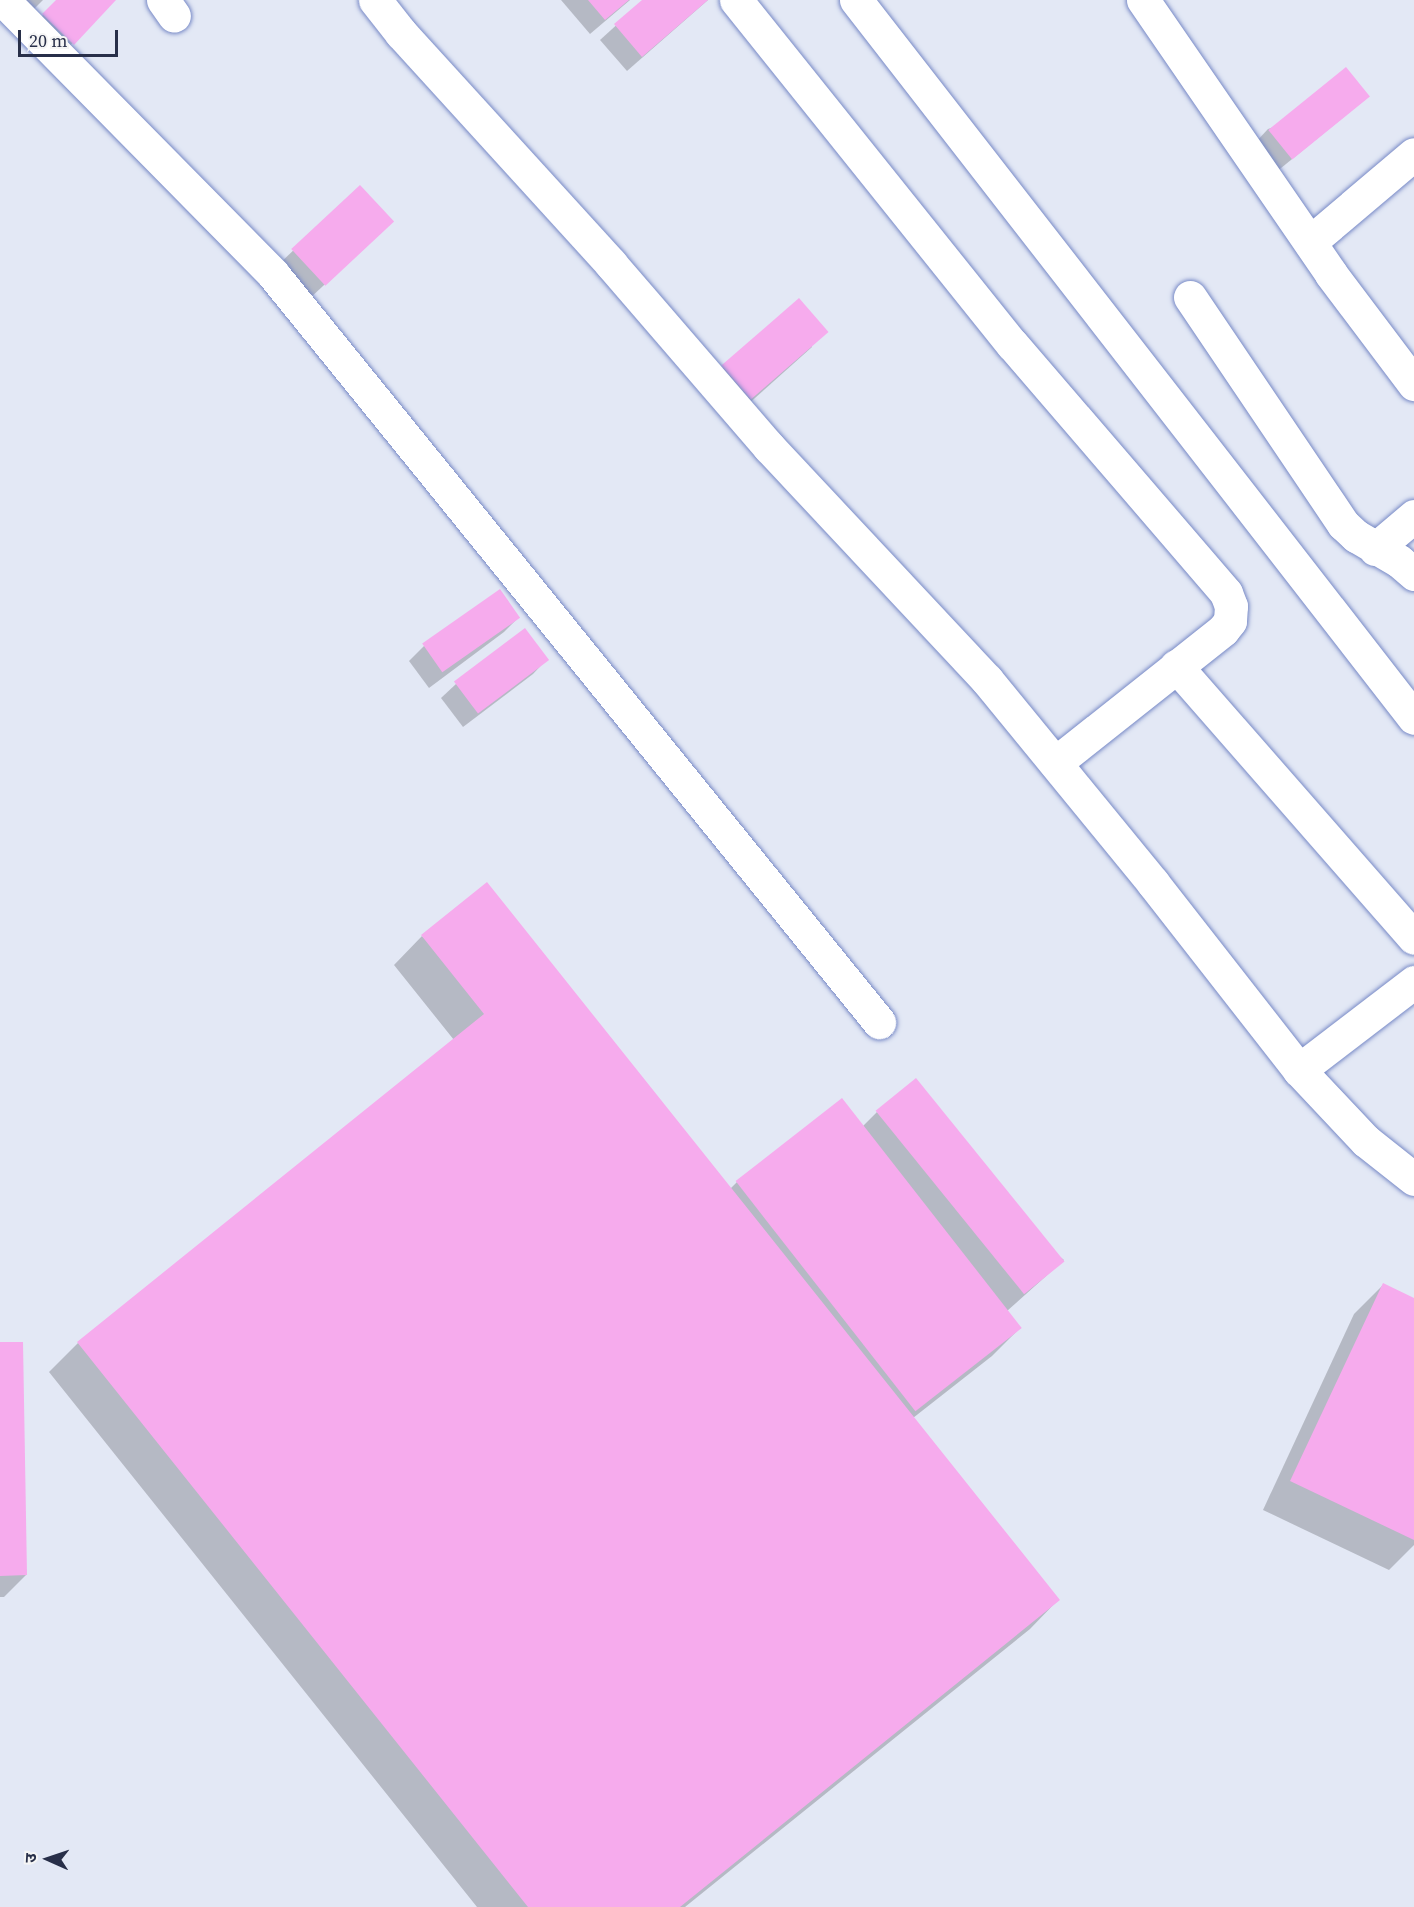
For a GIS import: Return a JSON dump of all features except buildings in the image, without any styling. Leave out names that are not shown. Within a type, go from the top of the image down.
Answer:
[{"type":"street","points":[[3,0],[273,274],[879,1022]]},
{"type":"street","points":[[375,0],[611,264],[769,447],[987,680],[1153,883],[1299,1070],[1366,1141],[1414,1179]]},
{"type":"street","points":[[736,0],[1012,344],[1226,593],[1231,606],[1230,621],[1223,630],[1055,763]]},
{"type":"street","points":[[856,0],[1414,718]]},
{"type":"street","points":[[1143,0],[1310,243],[1414,384]]},
{"type":"street","points":[[1310,243],[1414,154]]},
{"type":"street","points":[[1190,297],[1330,508],[1356,536],[1399,561],[1414,574]]},
{"type":"street","points":[[1375,549],[1414,516]]},
{"type":"street","points":[[1176,666],[1414,938]]},
{"type":"street","points":[[1299,1070],[1414,982]]}]
